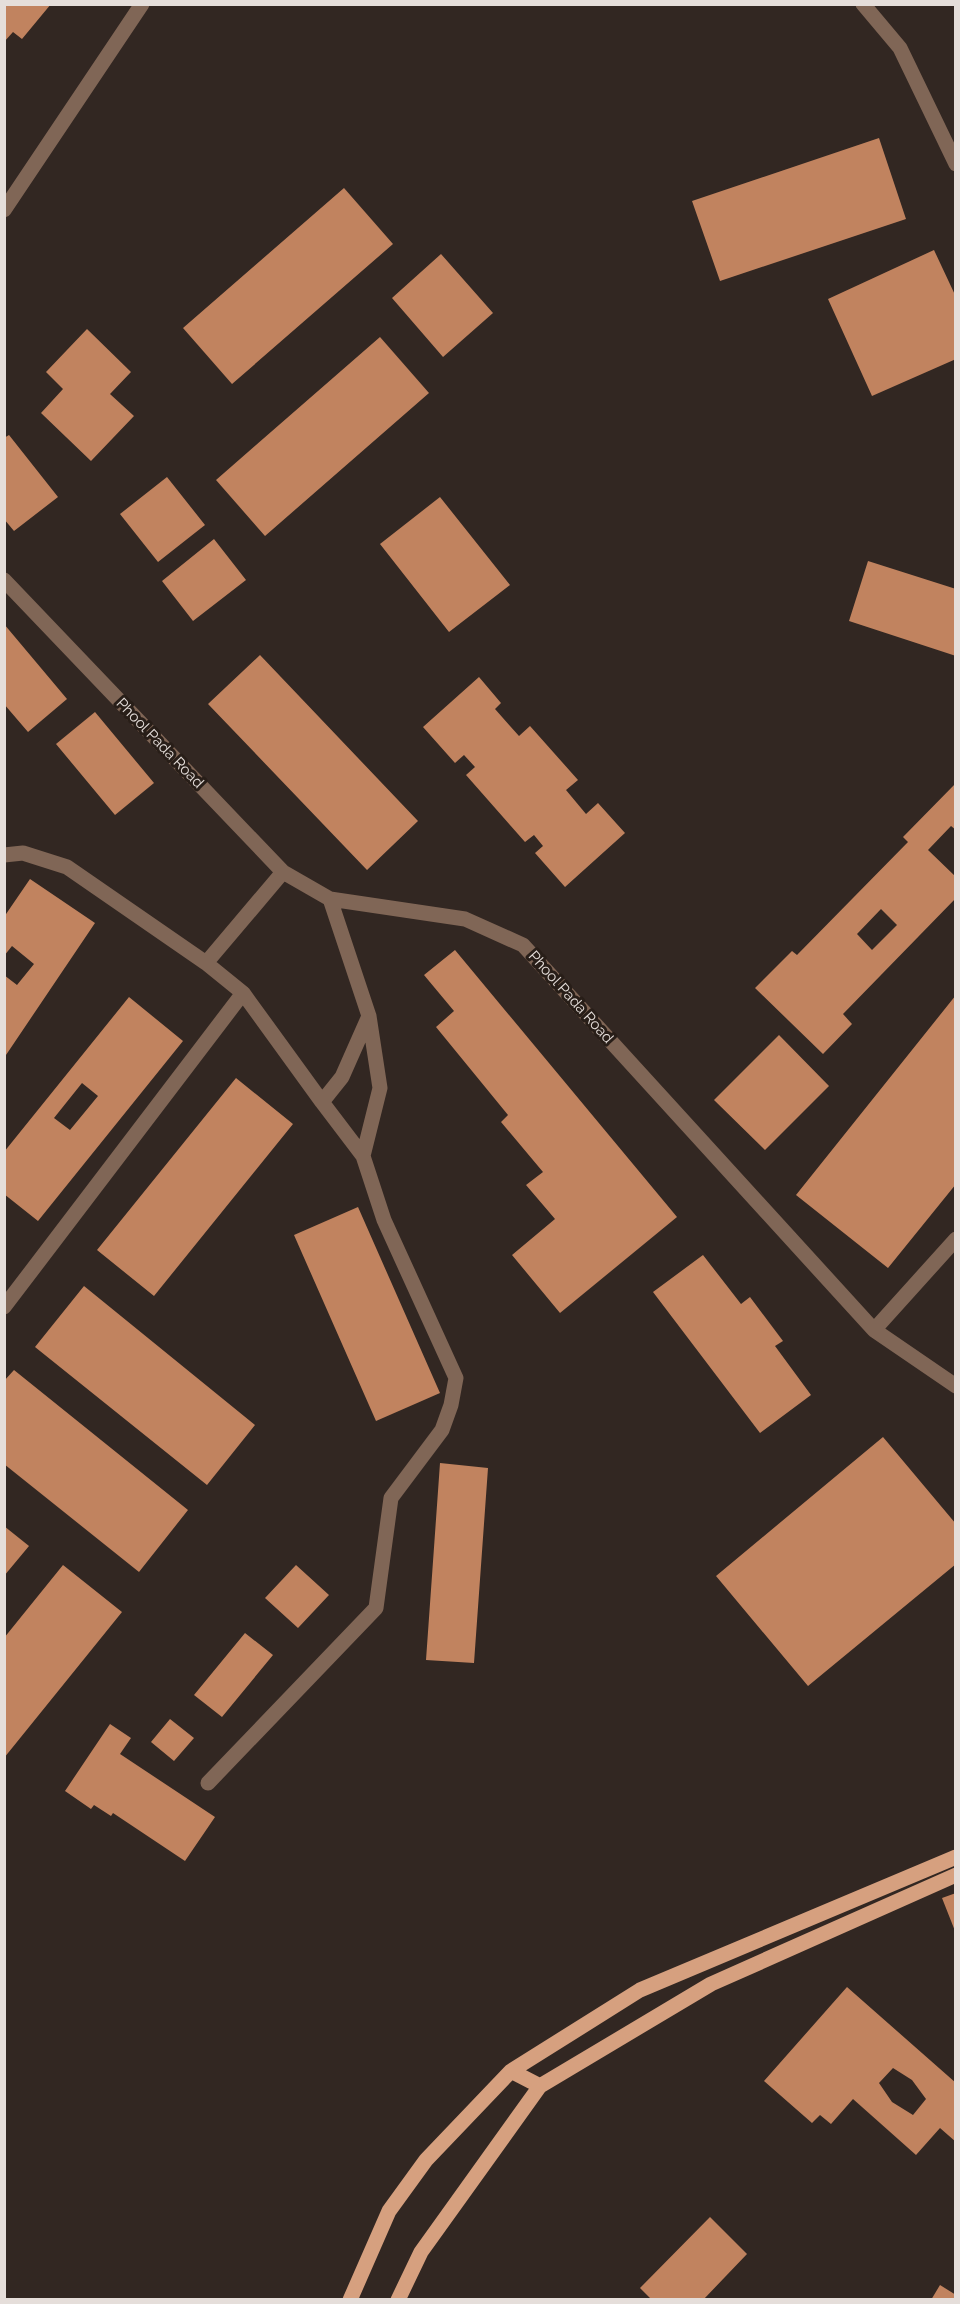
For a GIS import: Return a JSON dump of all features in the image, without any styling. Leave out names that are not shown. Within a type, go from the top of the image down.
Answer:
[{"type":"main road","points":[[350,2300],[389,2211],[426,2160],[511,2071],[640,1990],[956,1857]]},
{"type":"main road","points":[[398,2300],[421,2252],[540,2086],[711,1984],[956,1875]]},
{"type":"main road","points":[[511,2071],[540,2086]]},
{"type":"street","points":[[4,210],[142,4]]},
{"type":"street","points":[[863,4],[900,48],[956,164]]},
{"type":"street","name":"Phool Pada Road","points":[[4,580],[283,872],[330,899],[465,919],[523,945],[874,1330],[956,1386]]},
{"type":"street","points":[[4,855],[24,853],[68,867],[206,963],[243,993],[363,1156],[384,1220],[456,1378],[451,1405],[442,1430],[391,1498],[376,1608],[208,1783]]},
{"type":"street","points":[[206,963],[283,872]]},
{"type":"street","points":[[330,899],[369,1016],[380,1088],[363,1156]]},
{"type":"street","points":[[4,1307],[243,993]]},
{"type":"street","points":[[322,1102],[342,1077],[369,1016]]},
{"type":"street","points":[[874,1330],[956,1239]]},
{"type":"building","points":[[4,4],[51,4],[22,39],[13,32],[4,42]]},
{"type":"building","points":[[879,138],[906,219],[720,281],[692,201]]},
{"type":"building","points":[[344,188],[393,244],[232,384],[183,328]]},
{"type":"building","points":[[934,250],[956,297],[956,359],[872,396],[828,299]]},
{"type":"building","points":[[441,254],[493,313],[443,357],[392,298]]},
{"type":"building","points":[[87,329],[131,372],[110,394],[134,416],[91,461],[41,413],[63,389],[46,372]]},
{"type":"building","points":[[380,337],[429,393],[265,536],[216,480]]},
{"type":"building","points":[[9,435],[58,497],[14,531],[4,519],[4,438]]},
{"type":"building","points":[[167,477],[205,525],[158,562],[120,514]]},
{"type":"building","points":[[440,497],[510,585],[449,632],[380,544]]},
{"type":"building","points":[[214,539],[246,580],[193,621],[162,581]]},
{"type":"building","points":[[868,561],[956,589],[956,656],[849,621]]},
{"type":"building","points":[[4,624],[67,699],[28,732],[4,704]]},
{"type":"building","points":[[260,655],[418,821],[367,870],[208,704]]},
{"type":"building","points":[[479,677],[501,703],[495,709],[519,736],[530,726],[578,780],[566,790],[586,814],[598,803],[625,833],[565,887],[535,853],[543,846],[534,835],[525,842],[466,775],[475,767],[464,755],[455,763],[423,727]]},
{"type":"building","points":[[95,712],[154,783],[115,815],[56,744]]},
{"type":"building","points":[[956,783],[956,830],[951,826],[928,850],[956,877],[956,898],[843,1014],[852,1024],[823,1054],[755,988],[792,951],[797,955],[908,842],[903,837]],"holes":[[[881,909],[897,925],[872,950],[857,934]]]},
{"type":"building","points":[[30,879],[95,923],[6,1055],[4,975],[17,985],[34,964],[12,946],[4,956],[4,917]]},
{"type":"building","points":[[455,950],[677,1217],[560,1313],[512,1255],[555,1219],[526,1185],[543,1172],[501,1122],[508,1115],[436,1027],[454,1011],[424,975]]},
{"type":"building","points":[[956,995],[956,1184],[888,1268],[796,1195]]},
{"type":"building","points":[[129,997],[183,1041],[38,1221],[4,1194],[4,1152]],"holes":[[[82,1083],[98,1096],[70,1130],[54,1118]]]},
{"type":"building","points":[[779,1035],[829,1086],[765,1150],[714,1100]]},
{"type":"building","points":[[236,1078],[293,1124],[154,1296],[97,1250]]},
{"type":"building","points":[[358,1207],[440,1393],[376,1421],[294,1235]]},
{"type":"building","points":[[703,1255],[741,1304],[750,1297],[783,1341],[775,1346],[811,1395],[760,1433],[653,1292]]},
{"type":"building","points":[[84,1286],[255,1425],[207,1485],[35,1347]]},
{"type":"building","points":[[14,1370],[188,1510],[139,1572],[4,1464],[4,1381]]},
{"type":"building","points":[[883,1437],[956,1524],[956,1564],[808,1686],[716,1576]]},
{"type":"building","points":[[440,1463],[488,1468],[474,1663],[426,1660]]},
{"type":"building","points":[[4,1526],[29,1546],[4,1576]]},
{"type":"building","points":[[63,1565],[122,1612],[4,1758],[4,1638]]},
{"type":"building","points":[[296,1565],[329,1595],[298,1628],[265,1598]]},
{"type":"building","points":[[245,1633],[273,1655],[222,1717],[194,1695]]},
{"type":"building","points":[[170,1719],[194,1738],[174,1761],[151,1742]]},
{"type":"building","points":[[110,1724],[131,1738],[120,1754],[215,1817],[185,1861],[113,1813],[111,1816],[94,1805],[91,1809],[65,1791]]},
{"type":"building","points":[[956,1893],[956,1931],[955,1931],[942,1898]]},
{"type":"building","points":[[847,1987],[956,2083],[956,2142],[940,2128],[916,2155],[853,2099],[831,2124],[820,2115],[812,2123],[764,2081]],"holes":[[[893,2068],[912,2080],[926,2099],[913,2115],[892,2102],[879,2083]]]},
{"type":"building","points":[[710,2217],[747,2254],[703,2300],[652,2300],[640,2288]]},
{"type":"building","points":[[940,2285],[956,2295],[956,2300],[931,2300]]}]
